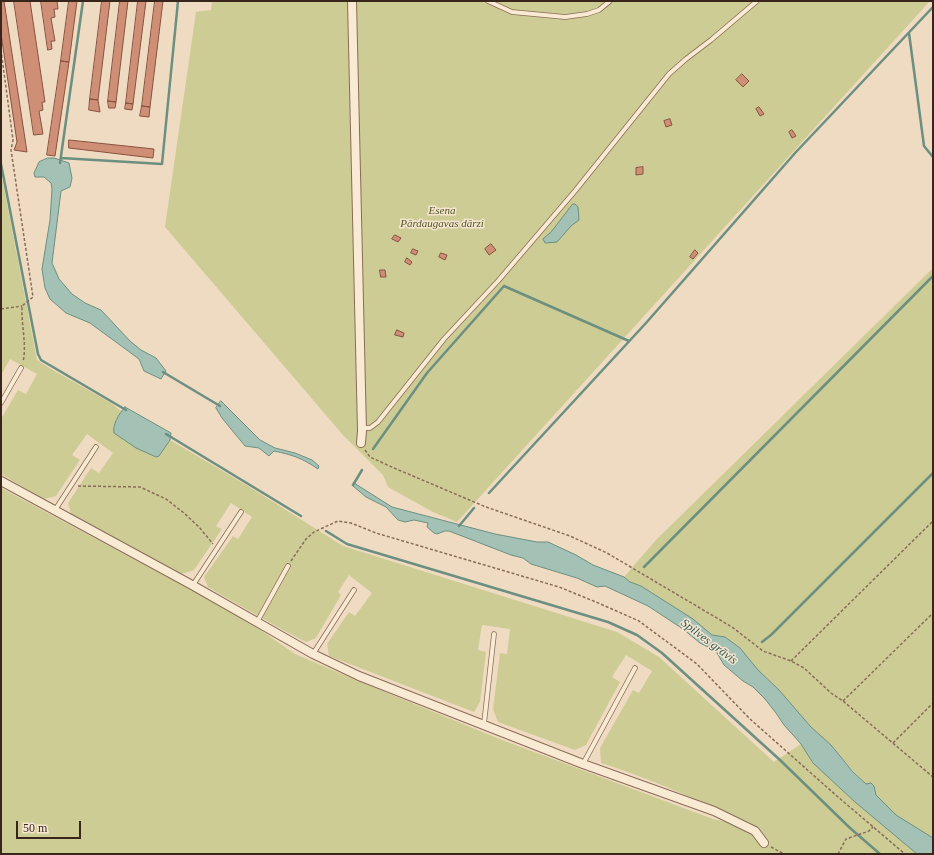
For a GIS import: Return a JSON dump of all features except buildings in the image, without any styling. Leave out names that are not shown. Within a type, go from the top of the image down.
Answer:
[{"type":"street","points":[[352,1],[362,424],[361,443]]},
{"type":"street","points":[[1,481],[192,585],[313,654],[359,676],[583,764],[714,811],[755,831],[764,843]]},
{"type":"lane","points":[[488,1],[512,12],[565,17],[587,14],[599,10],[610,1]]},
{"type":"lane","points":[[362,424],[365,428],[370,428],[378,422],[444,339],[498,280],[575,191],[669,74],[686,59],[712,40],[757,1]]},
{"type":"lane","points":[[1,403],[21,368]]},
{"type":"lane","points":[[55,510],[96,447]]},
{"type":"lane","points":[[192,585],[241,512]]},
{"type":"lane","points":[[257,622],[288,566]]},
{"type":"lane","points":[[313,654],[354,590]]},
{"type":"lane","points":[[484,724],[494,634]]},
{"type":"lane","points":[[583,764],[635,668]]},
{"type":"path","points":[[1,50],[13,140],[11,150],[33,297],[22,306],[1,309]]},
{"type":"path","points":[[21,368],[24,354],[22,306]]},
{"type":"path","points":[[361,443],[370,457],[394,468],[486,506],[570,536],[607,553],[732,627],[763,651],[791,661],[804,668],[831,693],[843,701],[933,777]]},
{"type":"path","points":[[70,487],[80,485],[140,487],[166,500],[184,512],[217,548]]},
{"type":"path","points":[[288,566],[306,538],[314,532],[338,521],[351,523],[376,533],[559,587],[639,621],[697,664],[750,719],[905,854]]},
{"type":"path","points":[[791,661],[933,521]]},
{"type":"path","points":[[843,701],[933,613]]},
{"type":"path","points":[[893,743],[933,703]]},
{"type":"path","points":[[838,854],[846,839],[856,836],[873,827]]},
{"type":"path","points":[[764,843],[784,854]]},
{"type":"green space","name":"Esena Pārdaugavas dārzi","points":[[212,1],[930,1],[457,522],[433,512],[388,487],[383,475],[343,435],[165,227],[196,12],[211,10]]},
{"type":"green space","points":[[1,173],[37,360],[111,403],[121,411],[113,428],[159,456],[170,440],[248,486],[343,546],[617,632],[659,657],[774,762],[801,744],[813,763],[855,802],[917,854],[1,854],[1,488],[250,623],[295,654],[502,740],[713,819],[727,822],[732,816],[667,787],[601,763],[600,748],[633,690],[639,693],[652,671],[626,655],[612,677],[620,682],[586,745],[575,750],[498,722],[493,709],[500,653],[507,654],[510,629],[482,625],[478,650],[486,652],[480,702],[474,712],[329,656],[327,644],[349,612],[355,616],[372,593],[349,575],[338,592],[341,595],[316,638],[306,642],[208,587],[204,577],[233,536],[238,539],[252,517],[231,503],[216,526],[222,529],[194,570],[181,574],[71,514],[68,503],[91,468],[99,473],[113,453],[87,434],[72,455],[80,460],[56,496],[44,499],[1,474],[1,419],[18,390],[26,394],[37,374],[10,359],[1,375]]},
{"type":"green space","points":[[933,268],[933,838],[896,815],[876,795],[874,786],[866,785],[831,745],[811,727],[779,690],[758,670],[740,648],[725,637],[712,635],[693,619],[624,577],[656,540]]},
{"type":"water","points":[[48,158],[54,158],[69,163],[72,178],[70,187],[61,191],[52,263],[59,279],[72,294],[85,303],[101,310],[130,341],[141,350],[156,358],[166,371],[161,379],[144,371],[139,359],[90,323],[66,313],[50,299],[45,288],[42,269],[50,220],[52,189],[51,183],[44,177],[35,177],[34,173],[39,162]]},
{"type":"water","points":[[573,204],[578,207],[579,220],[571,226],[557,242],[545,243],[543,239],[551,232]]},
{"type":"water","points":[[221,401],[260,440],[275,448],[295,453],[312,460],[319,466],[318,469],[307,462],[292,456],[274,451],[269,456],[259,448],[245,446],[222,418],[216,408]]},
{"type":"water","points":[[125,407],[171,433],[170,440],[159,456],[156,457],[136,448],[114,433],[116,420]]},
{"type":"water","name":"Spilves grāvis","points":[[354,483],[392,507],[495,534],[537,542],[548,542],[593,565],[624,577],[630,582],[641,586],[693,619],[712,635],[725,637],[740,648],[758,670],[779,690],[811,727],[831,745],[853,772],[866,784],[871,783],[874,786],[876,795],[896,815],[933,838],[933,854],[917,854],[855,802],[813,763],[801,744],[784,725],[765,699],[753,687],[743,681],[724,665],[717,653],[712,649],[700,643],[683,629],[648,606],[605,586],[597,587],[577,578],[531,564],[523,558],[511,555],[449,531],[437,534],[434,533],[427,527],[428,523],[414,520],[405,522],[398,520],[386,507],[366,497],[353,486]]},
{"type":"waterway","points":[[60,163],[83,1]]},
{"type":"waterway","points":[[61,158],[162,164],[178,1]]},
{"type":"waterway","points":[[489,493],[646,323],[796,152],[933,7]]},
{"type":"waterway","points":[[909,33],[924,146],[933,157]]},
{"type":"waterway","points":[[1,164],[38,354],[41,360],[126,410]]},
{"type":"waterway","points":[[644,567],[933,276]]},
{"type":"waterway","points":[[373,449],[427,373],[504,286],[629,341]]},
{"type":"waterway","points":[[163,372],[220,406]]},
{"type":"waterway","points":[[166,434],[301,516]]},
{"type":"waterway","points":[[353,485],[362,470]]},
{"type":"waterway","points":[[762,642],[771,635],[933,473]]},
{"type":"waterway","points":[[459,526],[474,508]]},
{"type":"waterway","points":[[326,531],[347,544],[608,622],[637,635],[662,653],[780,760],[850,828],[880,854]]}]
